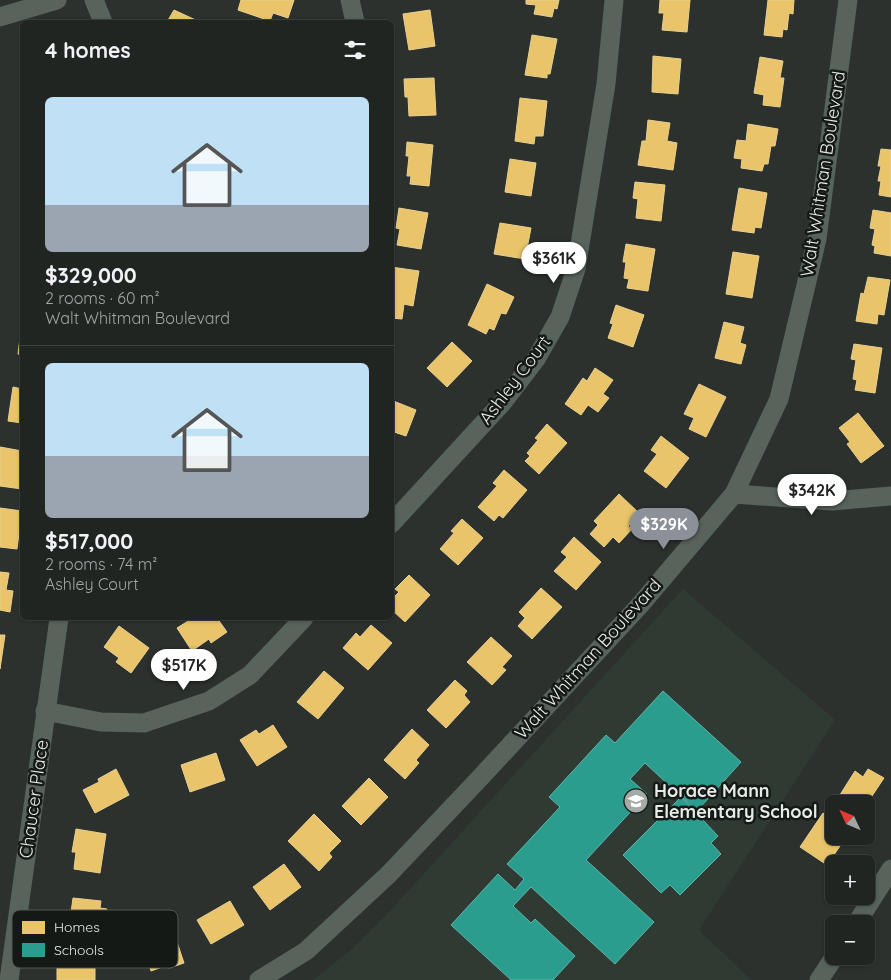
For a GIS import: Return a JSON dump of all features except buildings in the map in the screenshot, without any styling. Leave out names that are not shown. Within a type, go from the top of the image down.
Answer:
[{"type":"street","points":[[0,17],[57,0]]},
{"type":"street","points":[[94,0],[102,20]]},
{"type":"street","points":[[350,0],[355,20]]},
{"type":"street","name":"Ashley Court","points":[[394,521],[503,402],[536,359],[560,317],[576,269],[606,84],[614,0]]},
{"type":"street","name":"Walt Whitman Boulevard","points":[[260,980],[306,951],[388,875],[640,604],[734,494],[779,400],[817,239],[848,0]]},
{"type":"street","points":[[734,494],[832,501],[891,496]]},
{"type":"street","name":"Chaucer Place","points":[[18,910],[59,620]]},
{"type":"street","points":[[45,711],[101,722],[144,724],[209,701],[250,676],[302,620]]},
{"type":"street","points":[[862,915],[891,869]]},
{"type":"street","name":"Chaucer Place","points":[[9,980],[12,958]]},
{"type":"street","points":[[820,980],[829,965]]},
{"type":"shaded area","name":"Horace Mann Elementary School","points":[[683,589],[835,720],[699,930],[751,980],[313,980],[351,950],[390,911]]},
{"type":"place","name":"Horace Mann Elementary School","points":[[636,801]]}]
